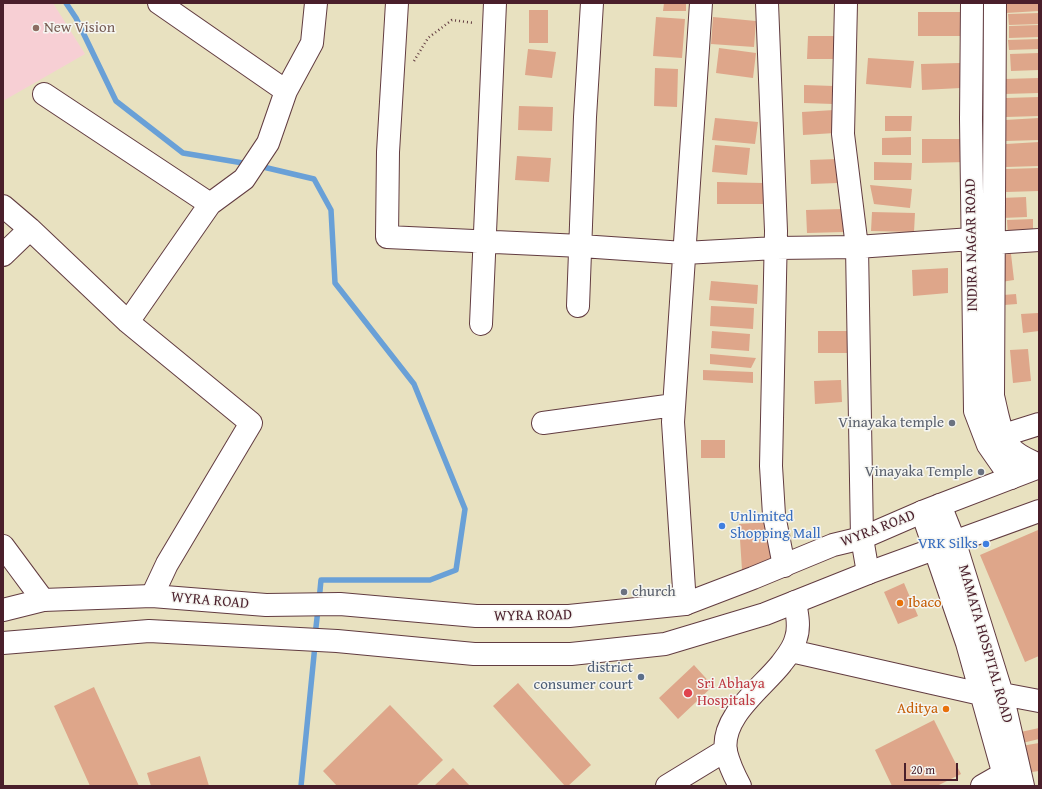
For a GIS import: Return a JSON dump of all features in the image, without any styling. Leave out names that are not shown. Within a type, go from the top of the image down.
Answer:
[{"type":"street","points":[[159,3],[286,91]]},
{"type":"street","points":[[128,322],[210,204],[244,179],[268,142],[286,91],[312,43],[316,3]]},
{"type":"street","points":[[398,3],[388,152],[387,237],[581,246],[684,253],[776,248],[857,247],[1039,240]]},
{"type":"street","points":[[481,324],[495,3]]},
{"type":"street","points":[[578,306],[585,117],[592,3]]},
{"type":"street","points":[[685,604],[673,422],[701,3]]},
{"type":"street","points":[[767,3],[776,248],[772,466],[774,515],[784,566]]},
{"type":"street","points":[[846,3],[843,134],[857,247],[862,538],[868,573]]},
{"type":"street","name":"INDIRA NAGAR ROAD","points":[[972,3],[970,118],[982,241],[993,396],[1004,435],[1010,447],[1020,456],[1039,466]]},
{"type":"street","name":"INDIRA NAGAR ROAD","points":[[995,3],[982,241],[975,411],[988,445],[1010,478]]},
{"type":"street","points":[[44,94],[210,204]]},
{"type":"street","points":[[3,206],[30,229],[128,322],[250,423],[167,564],[152,596]]},
{"type":"street","points":[[3,255],[30,229]]},
{"type":"street","points":[[543,423],[674,405]]},
{"type":"street","points":[[1004,435],[1039,424]]},
{"type":"street","name":"WYRA ROAD","points":[[3,610],[43,600],[152,596],[266,605],[340,604],[476,616],[569,616],[685,604],[833,546],[862,538],[931,508],[1039,466]]},
{"type":"street","name":"MAMATA HOSPITAL ROAD","points":[[931,508],[954,540],[991,694],[1005,780]]},
{"type":"street","name":"MAMATA HOSPITAL ROAD","points":[[931,508],[934,548],[967,643],[991,694],[1023,786]]},
{"type":"street","points":[[3,643],[149,630],[337,641],[474,654],[571,654],[665,644],[765,614],[954,540],[1039,511]]},
{"type":"street","points":[[3,546],[43,600]]},
{"type":"street","points":[[740,786],[730,767],[726,750],[729,729],[742,706],[776,670],[791,651],[797,638],[795,602]]},
{"type":"street","points":[[791,651],[991,694],[1039,701]]},
{"type":"street","points":[[667,786],[726,750]]},
{"type":"street","points":[[982,786],[1005,780]]},
{"type":"path","points":[[393,88],[419,55],[428,38],[452,20],[477,23],[494,35]]},
{"type":"shaded area","name":"New Vision","points":[[3,3],[53,3],[85,54],[3,101]]},
{"type":"building","points":[[664,3],[686,3],[686,11],[663,11]]},
{"type":"building","points":[[1006,3],[1039,3],[1039,11],[1006,13]]},
{"type":"building","points":[[529,10],[548,10],[548,43],[529,43]]},
{"type":"building","points":[[918,12],[960,12],[960,36],[918,36]]},
{"type":"building","points":[[1039,13],[1039,24],[1009,25],[1008,14]]},
{"type":"building","points":[[656,17],[685,19],[682,58],[653,56]]},
{"type":"building","points":[[713,17],[756,21],[754,47],[711,44]]},
{"type":"building","points":[[1039,25],[1039,37],[1009,38],[1009,26]]},
{"type":"building","points":[[808,36],[837,36],[837,59],[807,59]]},
{"type":"building","points":[[1039,39],[1039,49],[1009,50],[1008,40]]},
{"type":"building","points":[[719,48],[756,53],[753,78],[716,73]]},
{"type":"building","points":[[528,49],[556,52],[552,78],[525,75]]},
{"type":"building","points":[[1039,53],[1039,70],[1011,71],[1010,54]]},
{"type":"building","points":[[868,58],[914,61],[911,88],[866,84]]},
{"type":"building","points":[[960,63],[961,88],[922,90],[921,64]]},
{"type":"building","points":[[655,68],[678,69],[677,107],[654,106]]},
{"type":"building","points":[[1039,78],[1039,93],[1004,94],[1004,79]]},
{"type":"building","points":[[804,85],[834,86],[833,104],[804,103]]},
{"type":"building","points":[[1039,97],[1039,116],[1006,117],[1006,98]]},
{"type":"building","points":[[519,106],[553,107],[552,131],[518,130]]},
{"type":"building","points":[[834,110],[835,133],[803,135],[802,112]]},
{"type":"building","points":[[885,116],[912,116],[911,131],[885,131]]},
{"type":"building","points":[[715,118],[758,122],[755,144],[712,140]]},
{"type":"building","points":[[1039,118],[1039,140],[1006,141],[1005,120]]},
{"type":"building","points":[[911,137],[911,155],[882,155],[882,138]]},
{"type":"building","points":[[922,139],[967,139],[967,162],[922,163]]},
{"type":"building","points":[[1039,142],[1039,166],[1006,167],[1006,144]]},
{"type":"building","points":[[715,145],[750,148],[747,175],[712,172]]},
{"type":"building","points":[[517,156],[551,158],[549,182],[515,180]]},
{"type":"building","points":[[837,159],[838,183],[811,184],[810,160]]},
{"type":"building","points":[[874,162],[912,163],[911,180],[874,180]]},
{"type":"building","points":[[1039,168],[1039,191],[1006,192],[1005,169]]},
{"type":"building","points":[[717,182],[763,183],[763,204],[717,204]]},
{"type":"building","points":[[870,185],[912,189],[910,208],[874,204]]},
{"type":"building","points":[[1026,197],[1027,217],[1002,218],[1001,198]]},
{"type":"building","points":[[843,209],[844,232],[807,233],[806,210]]},
{"type":"building","points":[[872,212],[915,213],[914,232],[871,231]]},
{"type":"building","points":[[1033,219],[1033,236],[1008,237],[1007,220]]},
{"type":"building","points":[[1011,254],[1014,280],[1001,282],[999,255]]},
{"type":"building","points":[[948,268],[948,293],[913,296],[912,270]]},
{"type":"building","points":[[711,281],[758,285],[757,304],[709,300]]},
{"type":"building","points":[[1016,294],[1017,304],[1004,305],[1003,295]]},
{"type":"building","points":[[711,306],[754,308],[753,329],[710,326]]},
{"type":"building","points":[[1038,313],[1039,331],[1023,333],[1021,314]]},
{"type":"building","points":[[712,331],[750,334],[749,351],[711,348]]},
{"type":"building","points":[[818,331],[849,331],[849,353],[818,353]]},
{"type":"building","points":[[1028,349],[1031,381],[1013,383],[1010,350]]},
{"type":"building","points":[[710,354],[756,358],[751,368],[710,364]]},
{"type":"building","points":[[703,370],[753,372],[753,383],[703,380]]},
{"type":"building","points":[[841,380],[842,402],[815,404],[814,381]]},
{"type":"building","points":[[701,440],[725,440],[725,458],[701,458]]},
{"type":"building","points":[[769,522],[773,567],[742,570],[739,524]]},
{"type":"building","points":[[1038,530],[1039,656],[1025,662],[980,555]]},
{"type":"building","points":[[904,583],[918,616],[898,624],[884,592]]},
{"type":"building","points":[[694,665],[713,686],[678,719],[659,698]]},
{"type":"building","points":[[518,683],[591,765],[568,786],[565,786],[493,706]]},
{"type":"building","points":[[94,687],[139,786],[90,786],[54,706]]},
{"type":"building","points":[[390,705],[443,760],[416,786],[337,786],[323,771]]},
{"type":"building","points":[[934,720],[961,774],[937,786],[892,786],[875,750]]},
{"type":"building","points":[[1039,728],[1039,739],[1018,744],[1016,733]]},
{"type":"building","points":[[1039,743],[1039,771],[1025,773],[1021,746]]},
{"type":"building","points":[[200,756],[209,786],[151,786],[147,773]]},
{"type":"building","points":[[453,768],[470,786],[434,786]]},
{"type":"waterway","points":[[66,3],[76,18],[116,101],[183,153],[249,164]]},
{"type":"waterway","points":[[259,166],[314,179],[331,210],[335,283],[414,384],[465,509],[456,570],[430,580],[321,580],[319,601]]},
{"type":"waterway","points":[[315,636],[318,609]]},
{"type":"waterway","points":[[301,786],[315,645]]},
{"type":"place","name":"New Vision","points":[[36,28]]},
{"type":"place","name":"Vinayaka temple","points":[[952,423]]},
{"type":"place","name":"Vinayaka Temple","points":[[981,472]]},
{"type":"place","name":"Unlimited Shopping Mall","points":[[722,526]]},
{"type":"place","name":"VRK Silks","points":[[986,544]]},
{"type":"place","name":"church","points":[[624,592]]},
{"type":"place","name":"Ibaco","points":[[900,603]]},
{"type":"place","name":"district consumer court","points":[[641,677]]},
{"type":"place","name":"Sri Abhaya Hospitals","points":[[688,693]]},
{"type":"place","name":"Aditya","points":[[946,709]]}]
